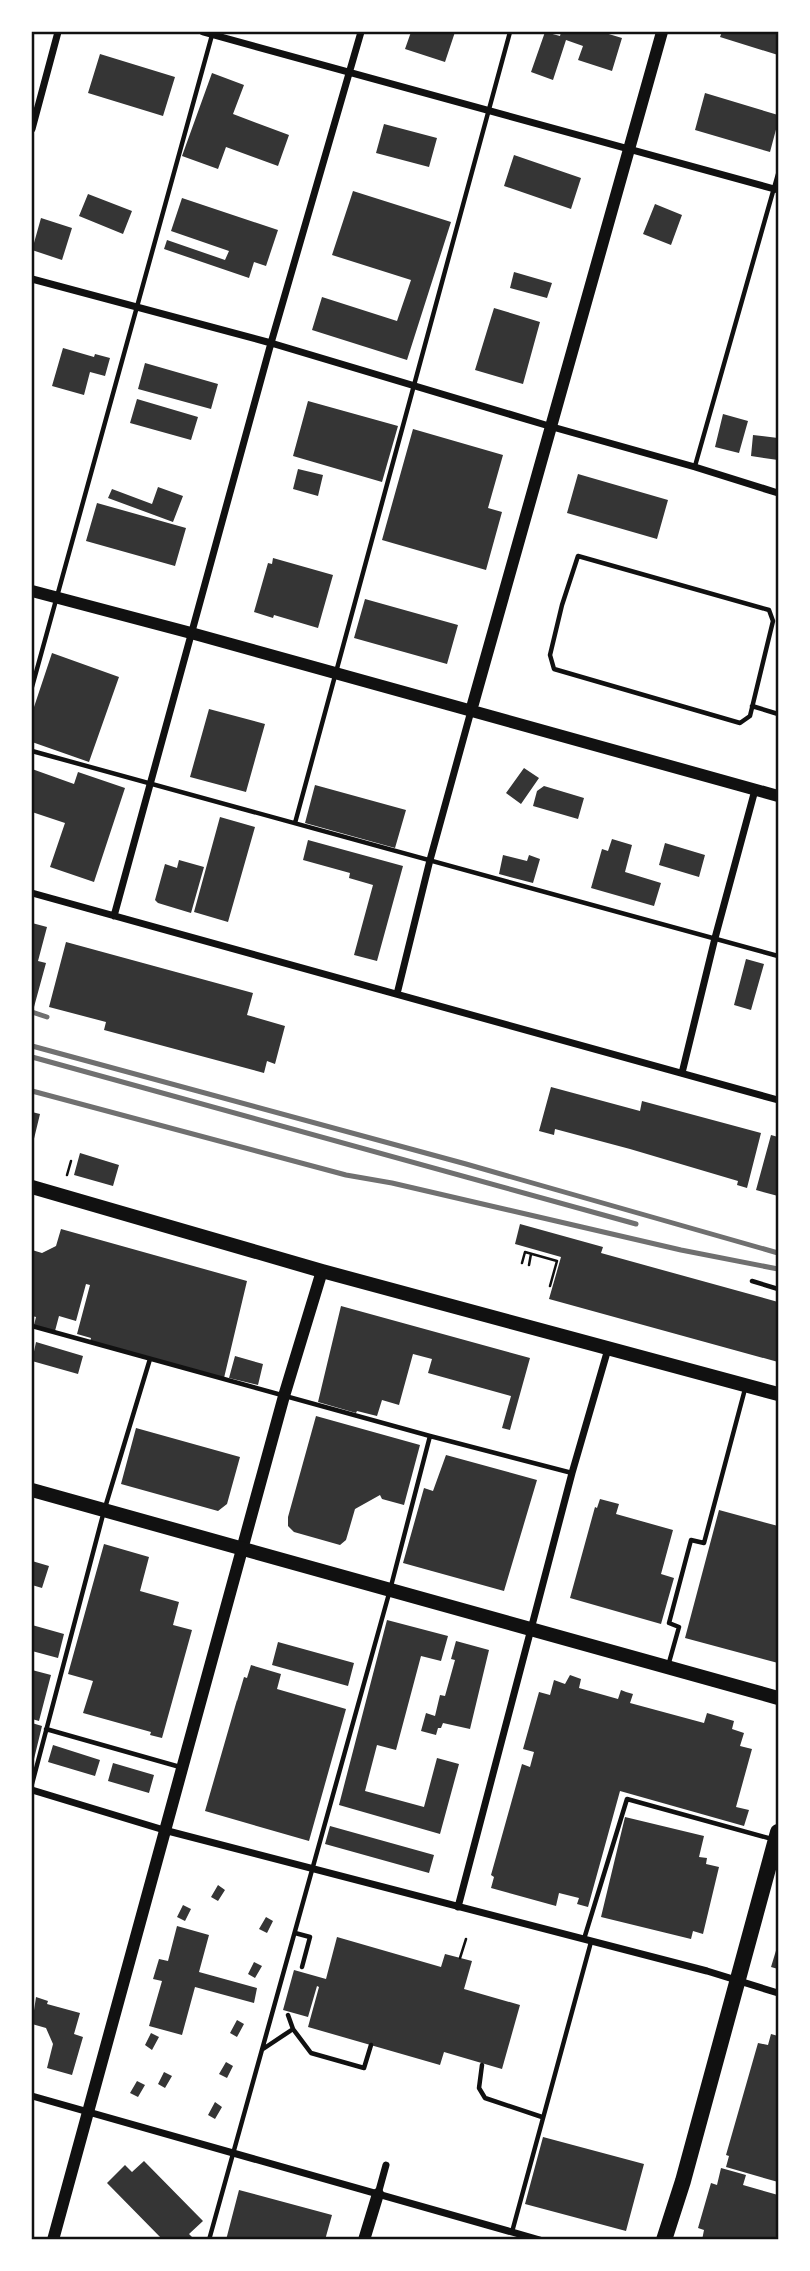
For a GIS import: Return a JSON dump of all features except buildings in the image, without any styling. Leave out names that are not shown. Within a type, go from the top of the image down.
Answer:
[{"type":"main road","points":[[32,1186],[322,1271],[779,1394]]},
{"type":"main road","points":[[32,1490],[779,1698]]},
{"type":"main road","points":[[664,2239],[683,2181],[777,1836]]},
{"type":"street","points":[[32,129],[58,32]]},
{"type":"street","points":[[203,32],[777,189]]},
{"type":"street","points":[[114,916],[271,343],[361,32]]},
{"type":"street","points":[[397,994],[471,711],[662,32]]},
{"type":"street","points":[[32,279],[271,343],[779,494]]},
{"type":"street","points":[[32,591],[779,796]]},
{"type":"street","points":[[682,1073],[755,790]]},
{"type":"street","points":[[32,893],[779,1100]]},
{"type":"street","points":[[52,2239],[284,1396],[322,1271]]},
{"type":"street","points":[[458,1907],[572,1472],[608,1349]]},
{"type":"street","points":[[32,1790],[164,1830],[707,1971],[779,1993]]},
{"type":"street","points":[[32,2096],[514,2235],[540,2239]]},
{"type":"street","points":[[364,2239],[386,2165]]},
{"type":"lane","points":[[295,823],[510,32]]},
{"type":"lane","points":[[32,687],[212,34]]},
{"type":"lane","points":[[695,467],[777,189],[779,174]]},
{"type":"lane","points":[[578,556],[769,610],[773,621],[752,706],[750,716],[740,723],[554,669],[550,655],[578,556]]},
{"type":"lane","points":[[752,706],[779,714]]},
{"type":"lane","points":[[32,751],[779,956]]},
{"type":"lane","points":[[752,1281],[779,1289]]},
{"type":"lane","points":[[32,1326],[430,1436],[572,1472]]},
{"type":"lane","points":[[32,1784],[104,1511],[150,1359]]},
{"type":"lane","points":[[668,1667],[679,1627],[669,1623],[691,1540],[704,1543],[746,1386]]},
{"type":"lane","points":[[209,2239],[390,1590],[430,1436]]},
{"type":"lane","points":[[46,1729],[181,1767]]},
{"type":"lane","points":[[514,2235],[542,2117],[627,1799],[777,1836]]},
{"type":"lane","points":[[295,1933],[310,1937],[302,1967]]},
{"type":"lane","points":[[288,2015],[293,2029],[311,2053],[364,2068],[371,2045]]},
{"type":"lane","points":[[263,2049],[293,2029]]},
{"type":"lane","points":[[482,2065],[479,2088],[485,2098],[542,2117]]},
{"type":"path","points":[[68,1175],[71,1161]]},
{"type":"path","points":[[522,1264],[525,1252],[557,1261],[550,1286]]},
{"type":"path","points":[[529,1265],[531,1254]]},
{"type":"path","points":[[460,1958],[466,1939]]},
{"type":"railway","points":[[32,1012],[47,1017]]},
{"type":"railway","points":[[32,1046],[466,1164],[778,1253]]},
{"type":"railway","points":[[32,1057],[636,1224]]},
{"type":"railway","points":[[32,1091],[346,1175],[778,1269]]}]
